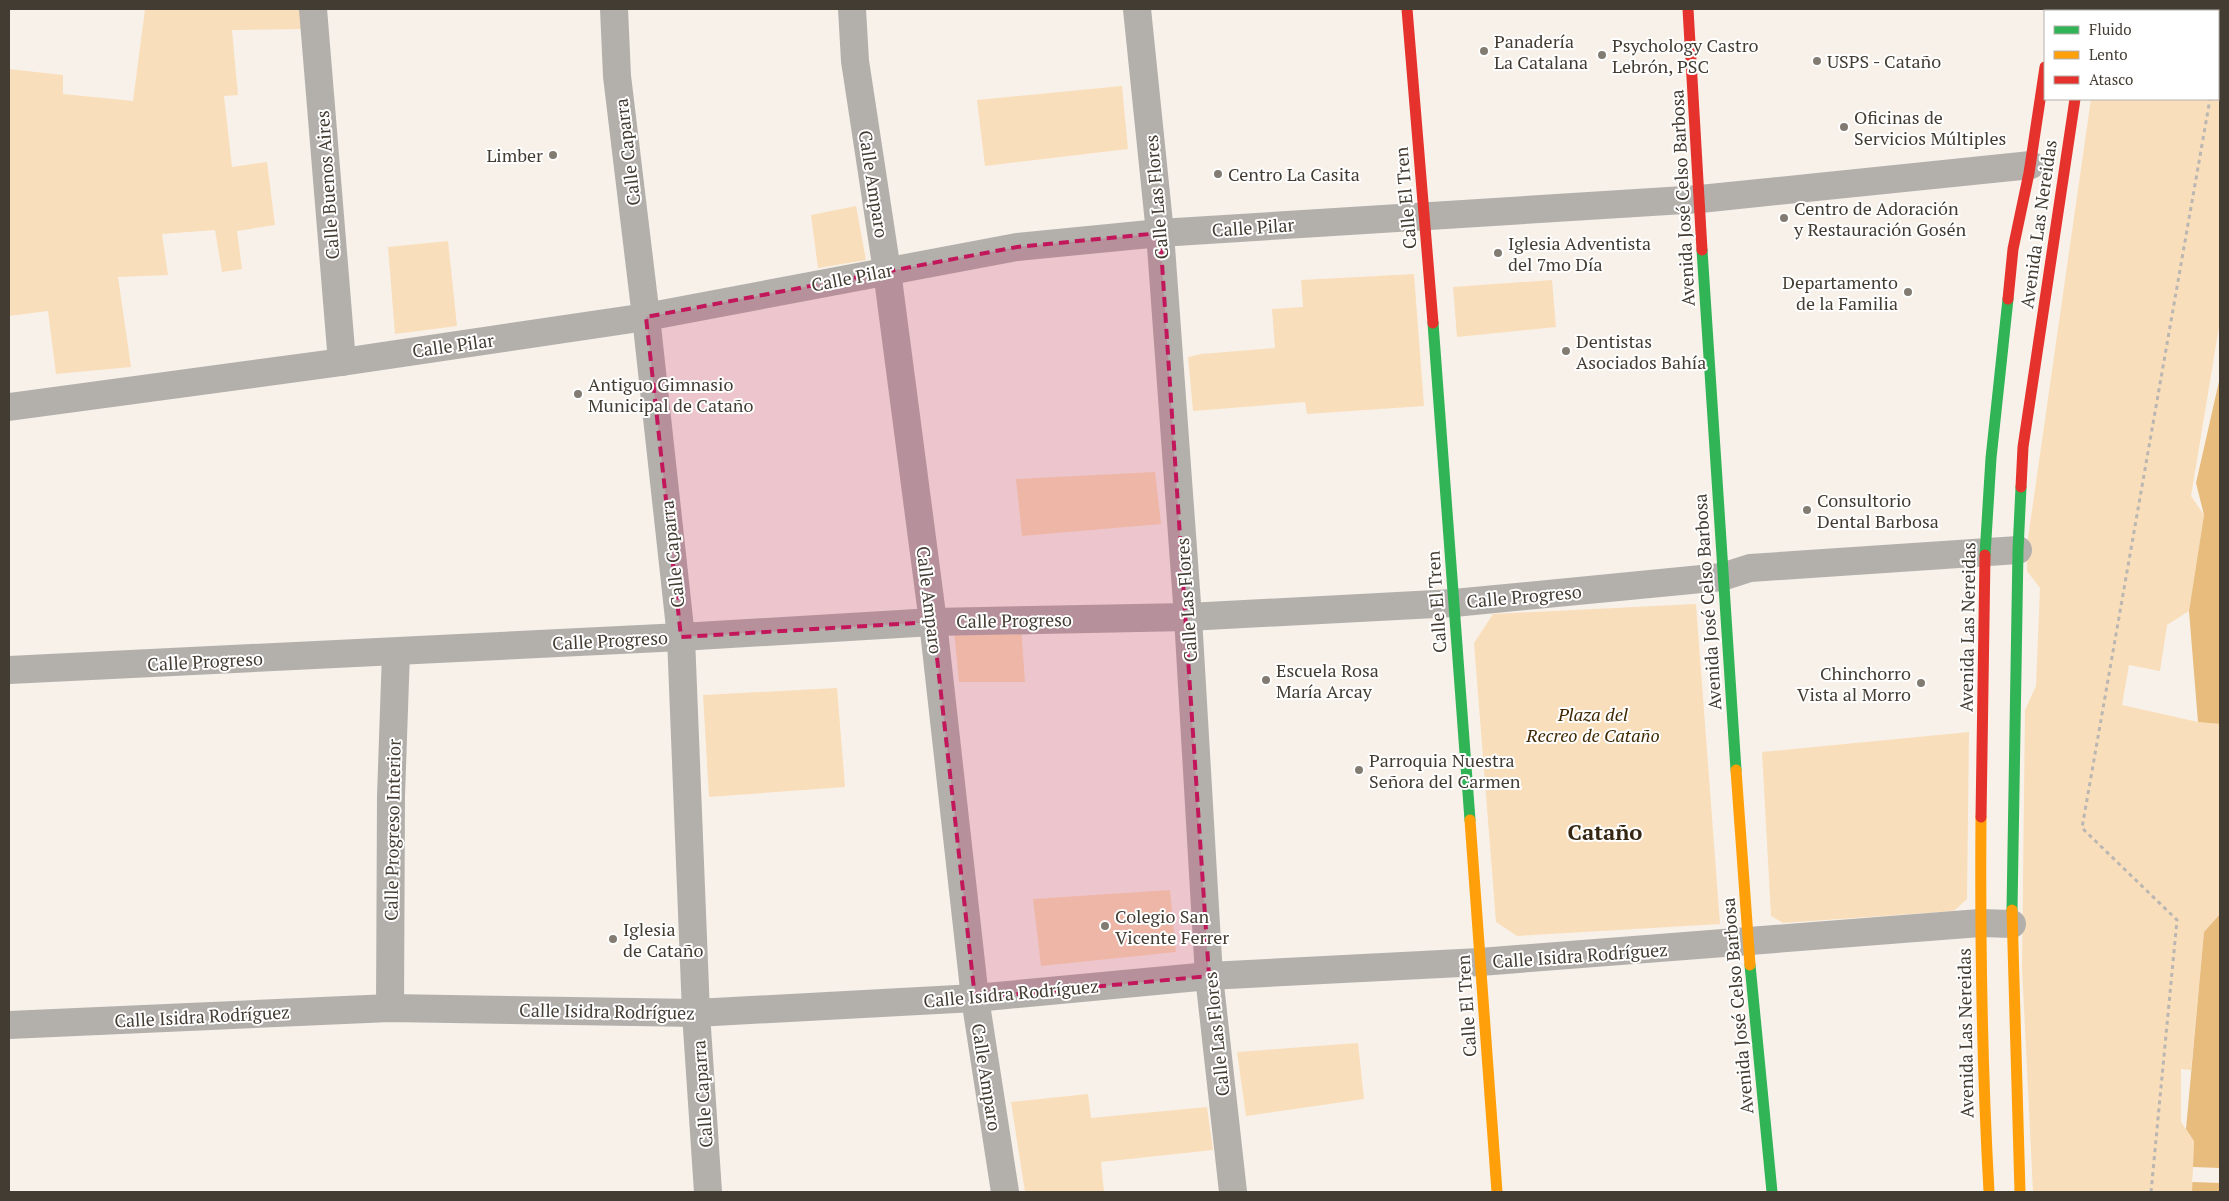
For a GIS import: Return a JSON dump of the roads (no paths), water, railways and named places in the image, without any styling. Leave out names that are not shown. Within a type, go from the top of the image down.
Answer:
[{"type":"main road","name":"Calle El Tren","points":[[1407,9],[1425,216],[1497,1192]]},
{"type":"main road","name":"Avenida José Celso Barbosa","points":[[1688,9],[1722,577],[1748,942],[1772,1192]]},
{"type":"main road","name":"Avenida Las Nereidas","points":[[1989,1192],[1984,1105],[1980,923],[1985,552],[1991,458],[2013,249],[2031,165],[2044,74]]},
{"type":"main road","name":"Avenida Las Nereidas","points":[[2020,1192],[2012,924],[2018,550],[2022,447],[2074,100]]},
{"type":"street","name":"Calle Buenos Aires","points":[[313,9],[342,362]]},
{"type":"street","name":"Calle Caparra","points":[[614,9],[617,76],[681,637],[696,1013],[708,1192]]},
{"type":"street","name":"Calle Amparo","points":[[852,9],[855,61],[887,271],[933,622],[975,998],[1005,1192]]},
{"type":"street","name":"Calle Las Flores","points":[[1137,9],[1160,233],[1188,617],[1209,976],[1233,1192]]},
{"type":"street","name":"Calle Pilar","points":[[9,407],[342,362],[646,317],[1017,247],[1160,233],[1700,199],[2031,165]]},
{"type":"street","name":"Calle Progreso","points":[[9,670],[396,652],[933,622],[1188,617],[1454,603],[1722,577],[1750,568],[2018,550]]},
{"type":"street","name":"Calle Progreso Interior","points":[[390,1008],[391,796],[396,652]]},
{"type":"street","name":"Calle Isidra Rodríguez","points":[[9,1025],[390,1008],[696,1013],[975,998],[1209,976],[1480,962],[1980,923],[2012,924]]},
{"type":"place","name":"Panadería La Catalana","points":[[1484,51]]},
{"type":"place","name":"Psychology Castro Lebrón, PSC","points":[[1602,55]]},
{"type":"place","name":"USPS - Cataño","points":[[1817,61]]},
{"type":"place","name":"Oficinas de Servicios Múltiples","points":[[1844,127]]},
{"type":"place","name":"Limber","points":[[553,155]]},
{"type":"place","name":"Centro La Casita","points":[[1218,174]]},
{"type":"place","name":"Centro de Adoración y Restauración Gosén","points":[[1784,218]]},
{"type":"place","name":"Iglesia Adventista del 7mo Día","points":[[1498,253]]},
{"type":"place","name":"Departamento de la Familia","points":[[1908,292]]},
{"type":"place","name":"Dentistas Asociados Bahía","points":[[1566,351]]},
{"type":"place","name":"Antiguo Gimnasio Municipal de Cataño","points":[[578,394]]},
{"type":"place","name":"Consultorio Dental Barbosa","points":[[1807,510]]},
{"type":"place","name":"Escuela Rosa María Arcay","points":[[1266,680]]},
{"type":"place","name":"Chinchorro Vista al Morro","points":[[1921,683]]},
{"type":"place","name":"Parroquia Nuestra Señora del Carmen","points":[[1359,770]]},
{"type":"place","name":"Colegio San Vicente Ferrer","points":[[1105,926]]},
{"type":"place","name":"Iglesia de Cataño","points":[[613,939]]},
{"type":"district","name":"Cataño","points":[[1605,831]]},
{"type":"park label","name":"Plaza del Recreo de Cataño","points":[[1593,724]]}]
